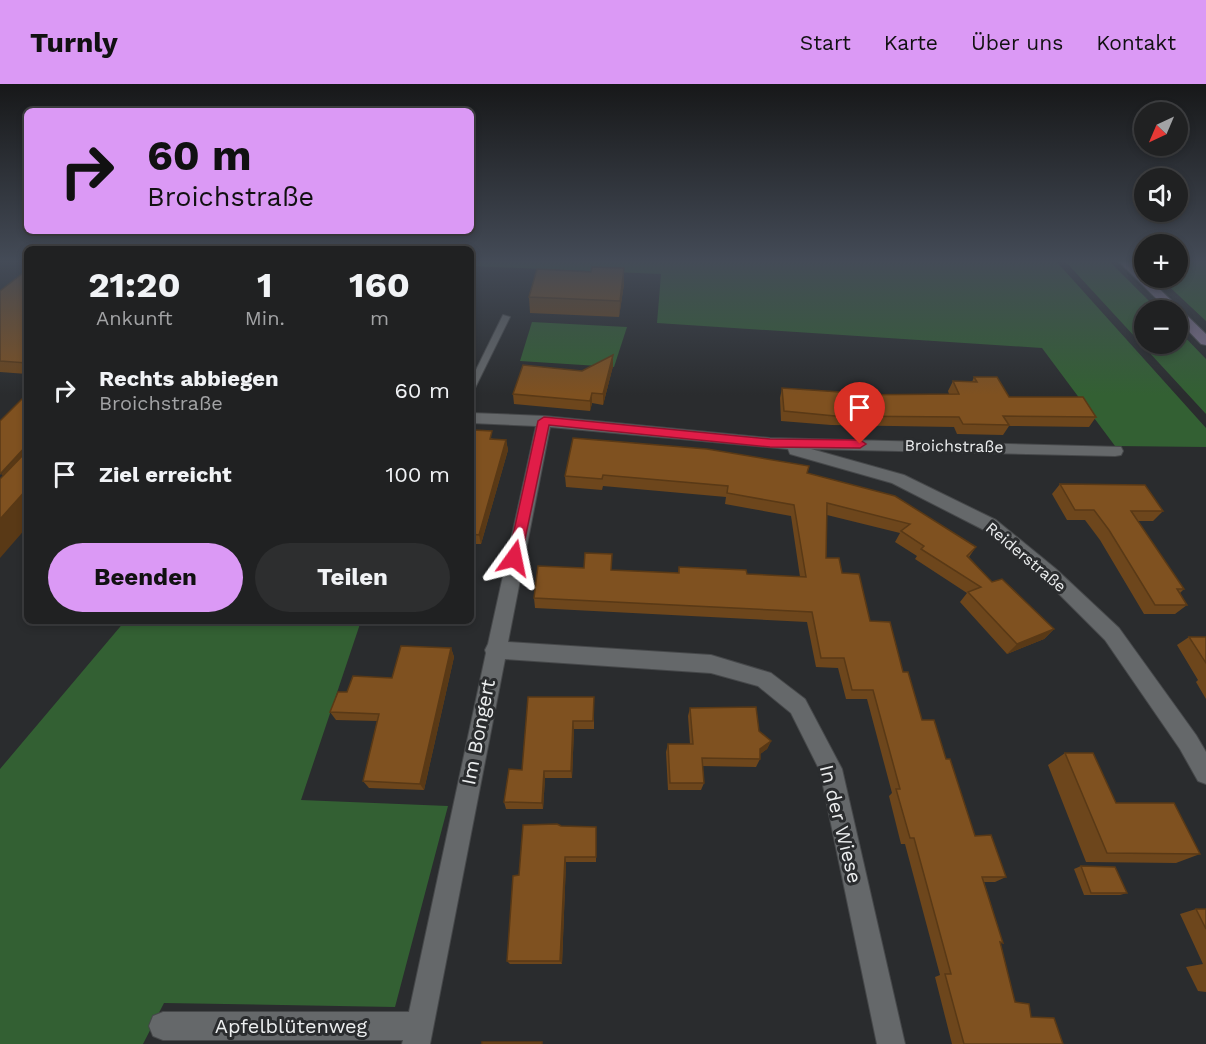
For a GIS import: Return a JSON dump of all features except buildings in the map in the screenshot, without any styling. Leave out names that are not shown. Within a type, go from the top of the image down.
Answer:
[{"type":"main road","points":[[1188,324],[1206,341]]},
{"type":"street","name":"Broichstraße","points":[[474,418],[544,421],[770,443],[1115,451]]},
{"type":"street","name":"Im Bongert","points":[[417,1035],[544,421]]},
{"type":"street","name":"Reiderstraße","points":[[770,443],[898,479],[990,525],[1050,574],[1112,634],[1188,742],[1206,773]]},
{"type":"street","name":"In der Wiese","points":[[495,650],[711,664],[764,679],[798,706],[831,769],[891,1044]]},
{"type":"street","name":"Apfelblütenweg","points":[[163,1026],[417,1035]]},
{"type":"lane","points":[[474,382],[506,317]]},
{"type":"green space","points":[[658,306],[1096,306],[1134,348],[1134,354],[1140,354],[1206,428],[1206,447],[1115,446],[1042,348],[657,323]]},
{"type":"green space","points":[[1106,306],[1134,306],[1134,336]]},
{"type":"green space","points":[[1190,306],[1206,306],[1206,321]]},
{"type":"green space","points":[[532,322],[627,327],[614,367],[520,361]]},
{"type":"green space","points":[[1188,340],[1206,359],[1206,414],[1151,354],[1188,354]]},
{"type":"green space","points":[[122,624],[360,624],[301,800],[448,806],[395,1007],[164,1003],[143,1044],[0,1044],[0,769]]},
{"type":"route","points":[[514,558],[544,421],[770,443],[860,444]]}]
